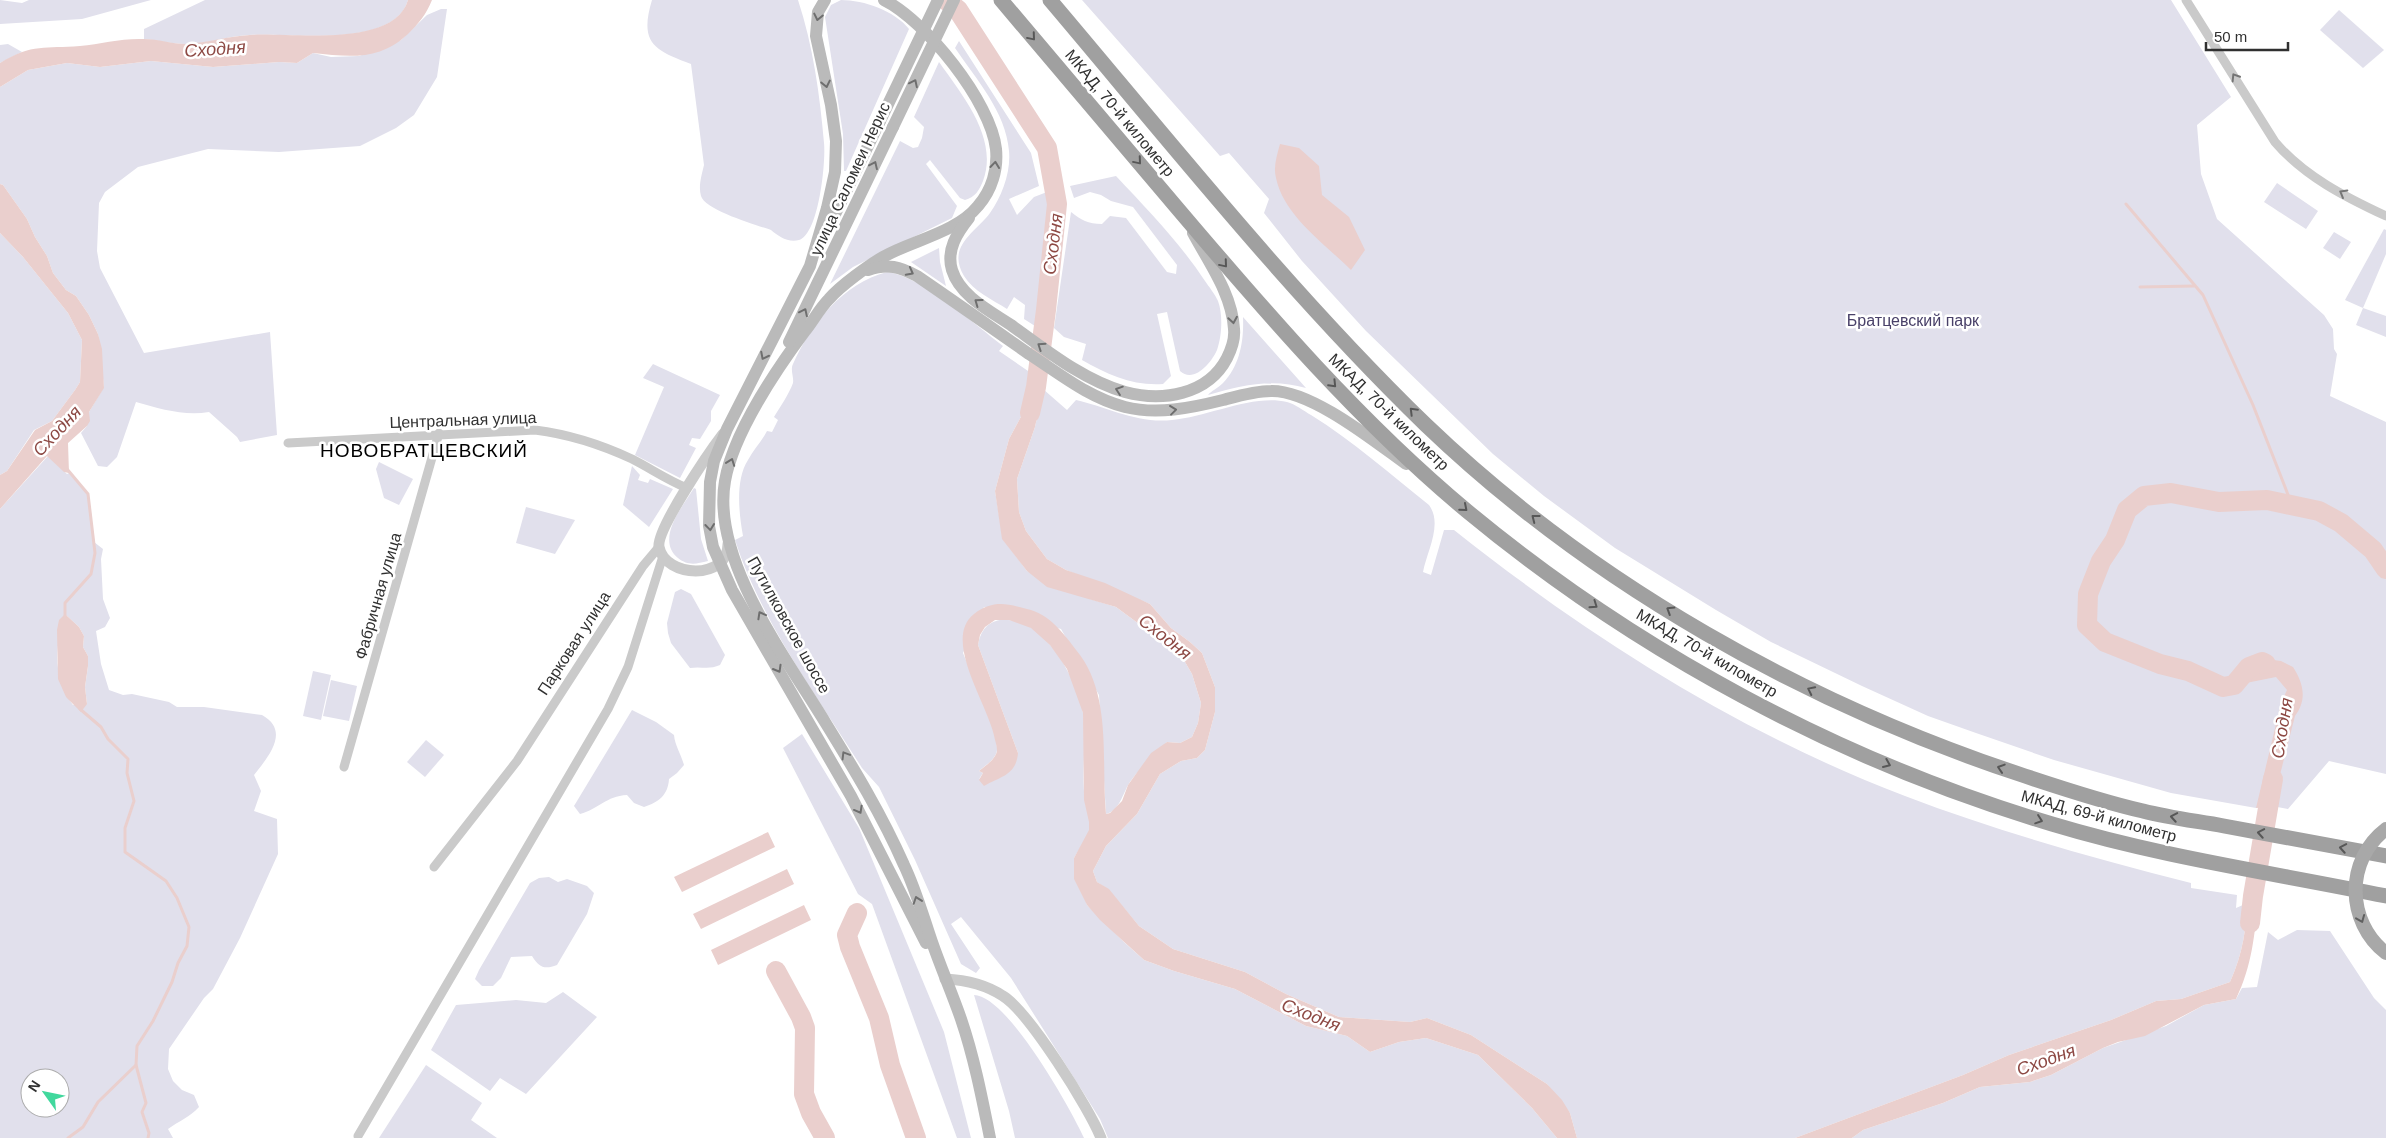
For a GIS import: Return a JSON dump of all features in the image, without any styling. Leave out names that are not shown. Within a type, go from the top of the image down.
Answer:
[{"type":"highway","name":"МКАД, 70-й километр","points":[[1001,0],[1289,338],[1344,395],[1449,494],[1538,566],[1600,610],[1728,687],[1842,744]]},
{"type":"highway","name":"МКАД, 70-й километр","points":[[1050,0],[1317,314],[1429,428],[1490,482],[1559,536],[1616,576],[1746,656],[1855,711]]},
{"type":"highway","name":"МКАД, 69-й километр","points":[[1855,711],[1918,738],[2060,787],[2144,812],[2386,856]]},
{"type":"highway","name":"МКАД, 69-й километр","points":[[1842,744],[1905,771],[2048,823],[2135,847],[2386,896]]},
{"type":"main road","name":"Путилковское шоссе","points":[[825,0],[818,12],[816,36],[831,105],[836,141],[835,172],[827,208],[810,266],[727,429],[714,461],[710,482],[710,526],[720,566],[860,812],[905,904],[945,978]]},
{"type":"main road","name":"Путилковское шоссе","points":[[884,0],[909,16],[927,33],[964,81],[989,125],[996,146],[995,172],[990,187],[976,209],[945,228],[880,258],[828,299],[775,372],[730,462],[724,482],[723,502],[728,544],[744,583],[770,631],[865,788],[887,828],[907,870],[945,978]]},
{"type":"main road","name":"улица Саломеи Нерис","points":[[810,266],[938,0]]},
{"type":"main road","name":"улица Саломеи Нерис","points":[[775,372],[954,0]]},
{"type":"main road","points":[[976,209],[956,234],[952,244],[951,269],[964,291],[1064,361],[1103,384],[1126,392],[1155,396],[1180,394],[1198,388],[1212,378],[1223,366],[1231,350],[1235,331],[1232,312],[1225,292],[1182,213]]},
{"type":"main road","points":[[864,272],[878,267],[892,266],[902,268],[917,276],[1062,376],[1098,398],[1126,408],[1160,411],[1190,408],[1272,390],[1291,394],[1336,416],[1449,494]]},
{"type":"main road","points":[[2386,829],[2374,840],[2362,859],[2355,893],[2358,915],[2363,926],[2376,944],[2386,953]]},
{"type":"main road","points":[[945,978],[961,1019],[990,1138]]},
{"type":"street","points":[[2186,0],[2275,142],[2291,161],[2307,173],[2386,216]]},
{"type":"street","name":"Парковая улица","points":[[434,867],[517,762],[643,566],[661,552],[661,535],[706,455],[727,429]]},
{"type":"street","name":"Центральная улица","points":[[288,443],[439,433],[535,430],[553,432],[631,459],[687,488]]},
{"type":"street","name":"Фабричная улица","points":[[344,767],[439,433]]},
{"type":"street","points":[[661,552],[671,564],[690,571],[699,571],[720,566],[728,554],[728,544]]},
{"type":"street","points":[[358,1136],[608,709],[628,667],[661,552]]},
{"type":"street","points":[[945,978],[980,984],[1005,996],[1024,1016],[1050,1053],[1089,1113],[1101,1138]]},
{"type":"green space","points":[[0,0],[22,3],[29,0],[151,0],[82,19],[0,24]]},
{"type":"green space","points":[[205,0],[408,0],[399,16],[383,26],[362,32],[313,36],[249,35],[185,44],[144,39],[144,29]]},
{"type":"green space","points":[[652,0],[798,0],[808,35],[815,71],[824,143],[824,165],[820,196],[812,225],[806,235],[799,240],[787,240],[771,230],[721,212],[712,207],[701,196],[700,184],[704,165],[691,64],[667,54],[653,43],[647,26]]},
{"type":"green space","points":[[841,0],[869,4],[896,17],[909,29],[846,171],[844,171],[843,134],[825,17],[831,5]]},
{"type":"green space","name":"Братцевский парк","points":[[1082,0],[2171,0],[2231,97],[2197,125],[2201,174],[2217,219],[2324,315],[2333,329],[2334,349],[2337,354],[2330,396],[2386,422],[2386,774],[2329,761],[2288,809],[2272,806],[2256,808],[2171,793],[2054,760],[1928,716],[1771,642],[1716,610],[1615,548],[1544,496],[1493,454],[1366,331],[1302,261],[1264,213],[1269,199],[1229,153],[1220,156]]},
{"type":"green space","points":[[441,9],[447,9],[437,77],[414,115],[396,128],[360,146],[279,152],[208,149],[138,167],[105,192],[99,203],[97,251],[100,268],[144,353],[270,332],[277,435],[240,442],[237,437],[209,412],[181,412],[136,402],[117,457],[107,467],[98,466],[81,433],[87,426],[89,412],[104,387],[98,334],[89,315],[76,296],[66,290],[53,273],[47,256],[35,237],[27,219],[3,185],[0,184],[0,87],[28,70],[67,63],[100,67],[151,61],[213,67],[279,62],[297,63],[313,53],[331,57],[359,56],[401,40],[427,15]]},
{"type":"green space","points":[[2339,10],[2384,50],[2363,68],[2320,30]]},
{"type":"green space","points":[[959,41],[1031,153],[1039,186],[1009,199],[1017,215],[1034,197],[1047,192],[1048,209],[1035,326],[1024,319],[1025,305],[1014,297],[1007,309],[990,299],[968,281],[959,265],[958,256],[965,240],[990,213],[998,199],[1009,167],[1009,151],[1007,137],[996,109],[955,48]]},
{"type":"green space","points":[[8,44],[22,52],[0,63],[0,45]]},
{"type":"green space","points":[[939,62],[958,88],[976,118],[982,133],[987,165],[983,181],[976,193],[965,200],[960,198],[930,160],[926,164],[957,206],[952,218],[853,267],[830,284],[900,141],[913,148],[918,147],[924,127],[914,117]]},
{"type":"green space","points":[[1116,176],[1185,253],[1214,293],[1220,306],[1221,325],[1217,350],[1202,370],[1191,375],[1180,371],[1167,312],[1157,314],[1171,376],[1163,384],[1141,383],[1111,375],[1082,360],[1086,344],[1064,337],[1054,328],[1071,212],[1085,221],[1097,224],[1102,224],[1110,216],[1126,218],[1167,272],[1176,274],[1177,265],[1133,207],[1111,201],[1101,195],[1090,192],[1074,198],[1070,186]]},
{"type":"green space","points":[[2277,183],[2318,211],[2306,229],[2264,202]]},
{"type":"green space","points":[[2384,229],[2386,230],[2386,254],[2363,308],[2345,300]]},
{"type":"green space","points":[[2334,232],[2351,242],[2340,259],[2323,248]]},
{"type":"green space","points":[[0,233],[23,257],[68,313],[82,340],[80,382],[52,421],[34,430],[7,471],[0,475]]},
{"type":"green space","points":[[939,248],[940,262],[946,286],[911,262]]},
{"type":"green space","points":[[887,272],[901,275],[916,282],[947,302],[1003,346],[999,351],[1031,373],[1024,411],[1009,439],[995,491],[1003,539],[1027,571],[1090,599],[1116,607],[1181,655],[1192,674],[1201,703],[1198,723],[1192,737],[1180,743],[1167,742],[1135,775],[1117,807],[1106,814],[1099,695],[1061,629],[984,607],[963,653],[984,702],[996,740],[997,750],[995,756],[979,771],[983,773],[979,779],[1018,753],[978,645],[985,628],[991,623],[1005,620],[1013,621],[1030,627],[1052,646],[1064,664],[1079,697],[1084,724],[1084,790],[1090,827],[1074,858],[1087,905],[1125,943],[1144,960],[1235,989],[1306,1026],[1347,1036],[1370,1052],[1399,1042],[1426,1038],[1478,1055],[1532,1108],[1557,1138],[1108,1138],[1100,1119],[1011,978],[961,917],[951,924],[980,968],[976,973],[961,964],[915,860],[879,787],[862,768],[791,657],[759,600],[735,540],[743,536],[739,497],[744,468],[767,431],[772,432],[778,420],[774,417],[793,383],[792,366],[800,349],[819,320],[843,295],[871,277]]},
{"type":"green space","points":[[2363,308],[2386,316],[2386,337],[2356,325]]},
{"type":"green space","points":[[1243,317],[1306,388],[1281,383],[1269,383],[1233,388],[1208,395],[1229,376],[1237,361],[1242,344]]},
{"type":"green space","points":[[653,364],[720,395],[711,411],[711,421],[700,439],[692,438],[689,445],[696,448],[680,478],[635,455],[664,387],[643,378]]},
{"type":"green space","points":[[1043,389],[1067,410],[1076,400],[1135,417],[1159,421],[1186,418],[1259,401],[1273,400],[1293,404],[1342,436],[1429,505],[1435,521],[1433,538],[1423,572],[1431,575],[1444,530],[1454,530],[1559,608],[1669,680],[1727,713],[1844,771],[1940,809],[2011,833],[2191,883],[2191,888],[2237,895],[2236,908],[2243,905],[2247,896],[2243,940],[2230,982],[2181,999],[2156,1001],[2111,1020],[2009,1055],[1963,1075],[1795,1138],[1577,1138],[1570,1113],[1547,1084],[1471,1035],[1427,1018],[1410,1022],[1339,1017],[1286,994],[1245,972],[1173,949],[1139,926],[1109,890],[1097,882],[1093,871],[1106,846],[1137,814],[1160,774],[1181,761],[1197,758],[1205,750],[1215,712],[1215,687],[1202,653],[1171,628],[1150,604],[1066,570],[1047,559],[1026,531],[1019,512],[1017,479],[1035,427]]},
{"type":"green space","points":[[48,456],[67,474],[69,473],[88,494],[94,542],[103,549],[101,559],[103,599],[110,618],[105,627],[96,631],[101,664],[109,690],[123,695],[132,694],[169,702],[177,707],[204,707],[262,715],[271,721],[276,736],[270,752],[254,775],[261,791],[254,811],[277,819],[278,854],[240,938],[213,989],[204,998],[169,1049],[168,1069],[173,1081],[182,1090],[194,1095],[199,1107],[168,1129],[173,1138],[0,1138],[0,509]],"holes":[[[65,614],[79,627],[84,636],[83,647],[88,656],[85,687],[87,704],[73,705],[61,683],[57,661],[59,638]]]},
{"type":"green space","points":[[379,462],[413,479],[399,505],[384,498],[376,469]]},
{"type":"green space","points":[[632,466],[640,475],[638,480],[648,483],[650,479],[673,489],[649,527],[623,505]]},
{"type":"green space","points":[[694,488],[696,489],[701,539],[708,561],[692,564],[678,558],[669,542],[673,523]]},
{"type":"green space","points":[[526,507],[575,520],[555,554],[516,543]]},
{"type":"green space","points":[[681,589],[691,594],[725,655],[720,665],[690,668],[671,643],[667,623],[675,592]]},
{"type":"green space","points":[[313,671],[331,675],[321,720],[303,716]]},
{"type":"green space","points":[[331,680],[357,686],[349,721],[323,716]]},
{"type":"green space","points":[[632,710],[656,722],[674,735],[684,765],[669,779],[665,794],[649,805],[644,807],[634,803],[627,795],[608,800],[580,814],[574,806]]},
{"type":"green space","points":[[802,734],[859,828],[872,859],[944,1032],[971,1138],[957,1138],[872,904],[858,894],[783,748]]},
{"type":"green space","points":[[426,740],[444,755],[425,777],[407,762]]},
{"type":"green space","points":[[549,877],[558,882],[567,879],[587,886],[594,893],[587,914],[557,965],[542,966],[532,956],[511,957],[501,978],[493,986],[482,986],[475,979],[479,970],[530,883],[539,878]]},
{"type":"green space","points":[[2297,930],[2330,931],[2374,998],[2386,1010],[2386,1138],[1852,1138],[1863,1130],[1943,1103],[1980,1087],[2030,1082],[2051,1075],[2103,1048],[2166,1026],[2204,1005],[2236,999],[2242,988],[2257,987],[2268,932],[2278,940]]},
{"type":"green space","points":[[563,992],[597,1017],[526,1094],[500,1078],[490,1091],[431,1050],[456,1005],[516,1000],[546,1003]]},
{"type":"green space","points":[[974,995],[988,1000],[1003,1013],[1020,1033],[1052,1080],[1084,1138],[1015,1138],[1009,1111]]},
{"type":"green space","points":[[426,1065],[482,1103],[471,1120],[497,1138],[379,1138]]},
{"type":"water","points":[[408,0],[432,0],[422,18],[408,34],[397,43],[375,53],[339,56],[313,53],[297,63],[279,62],[213,67],[151,61],[100,67],[67,63],[28,70],[0,87],[0,63],[22,52],[39,48],[80,46],[136,39],[186,44],[250,35],[313,36],[362,32],[383,26],[399,15]]},
{"type":"water","points":[[1280,144],[1299,148],[1319,166],[1322,195],[1349,217],[1365,250],[1351,270],[1296,217],[1287,205],[1280,192],[1275,174]]},
{"type":"water","points":[[0,184],[3,185],[27,219],[35,237],[47,256],[53,273],[66,290],[76,296],[89,315],[98,334],[102,349],[104,388],[89,412],[90,421],[87,426],[68,443],[69,473],[64,472],[47,456],[0,509],[0,475],[7,471],[35,430],[52,421],[80,382],[82,340],[68,313],[23,257],[0,233]]},
{"type":"water","points":[[1029,384],[1043,389],[1035,427],[1017,479],[1019,512],[1026,531],[1047,559],[1066,570],[1105,583],[1150,604],[1171,628],[1202,653],[1215,687],[1215,712],[1205,750],[1197,758],[1181,761],[1160,774],[1137,814],[1106,846],[1093,871],[1097,882],[1109,889],[1139,926],[1173,949],[1245,972],[1286,994],[1339,1017],[1410,1022],[1427,1018],[1471,1035],[1547,1084],[1562,1100],[1570,1113],[1577,1138],[1557,1138],[1532,1108],[1478,1055],[1426,1038],[1399,1042],[1370,1052],[1347,1036],[1306,1026],[1235,989],[1144,960],[1100,920],[1087,905],[1074,879],[1074,858],[1089,830],[1084,800],[1083,713],[1067,669],[1050,645],[1031,628],[1009,620],[995,620],[985,627],[980,635],[978,645],[1018,753],[1017,760],[1011,770],[1002,777],[984,786],[979,780],[983,773],[979,771],[994,757],[997,748],[991,726],[970,674],[963,640],[965,626],[974,614],[988,606],[1001,604],[1039,613],[1059,629],[1080,655],[1090,672],[1097,691],[1101,711],[1106,814],[1110,813],[1122,801],[1128,785],[1151,753],[1167,742],[1180,743],[1192,737],[1198,723],[1201,703],[1192,674],[1181,655],[1116,607],[1047,587],[1027,571],[1002,539],[995,491],[1009,439],[1024,411]]},
{"type":"water","points":[[65,614],[79,627],[84,636],[83,647],[88,656],[85,687],[87,704],[81,712],[66,697],[58,679],[57,630],[59,620]]},
{"type":"water","points":[[2266,659],[2281,661],[2293,667],[2302,686],[2303,698],[2295,716],[2272,806],[2256,808],[2281,703],[2287,690],[2276,677],[2246,683],[2242,667]]},
{"type":"water","points":[[768,832],[775,847],[682,892],[674,877]]},
{"type":"water","points":[[787,869],[794,884],[701,929],[693,914]]},
{"type":"water","points":[[2247,896],[2258,898],[2256,924],[2246,974],[2236,999],[2204,1005],[2145,1036],[2118,1042],[2103,1048],[2051,1075],[2030,1082],[1980,1087],[1943,1103],[1863,1130],[1852,1138],[1795,1138],[1963,1075],[2009,1055],[2111,1020],[2156,1001],[2181,999],[2230,982],[2243,940]]},
{"type":"water","points":[[804,905],[811,920],[718,965],[711,950]]},
{"type":"waterway","name":"Сходня","points":[[946,0],[958,10],[1047,148],[1057,204],[1046,310],[1036,387],[1030,413]]},
{"type":"waterway","points":[[2126,204],[2203,295],[2253,405],[2292,505]]},
{"type":"waterway","points":[[2140,287],[2194,286]]},
{"type":"waterway","points":[[65,616],[65,603],[91,574],[95,553],[88,494],[67,469]]},
{"type":"waterway","name":"Сходня","points":[[2266,664],[2262,662],[2249,667],[2234,685],[2223,687],[2188,671],[2160,664],[2105,642],[2087,625],[2088,594],[2101,561],[2115,540],[2127,510],[2144,496],[2171,493],[2219,502],[2267,500],[2319,511],[2341,523],[2373,550],[2386,569]]},
{"type":"waterway","points":[[68,1138],[83,1127],[98,1102],[136,1065],[137,1046],[153,1021],[172,982],[178,963],[187,946],[189,927],[177,898],[166,881],[125,852],[125,828],[134,801],[127,773],[128,759],[108,739],[101,727],[80,709]]},
{"type":"waterway","name":"Сходня","points":[[2250,923],[2273,779]]},
{"type":"waterway","points":[[857,913],[847,935],[850,947],[879,1018],[890,1065],[916,1138]]},
{"type":"waterway","points":[[776,971],[805,1028],[804,1094],[811,1113],[825,1138]]},
{"type":"waterway","points":[[136,1065],[146,1103],[142,1112],[149,1133],[148,1138]]},
{"type":"district","name":"НОВОБРАТЦЕВСКИЙ","points":[[424,450]]}]
